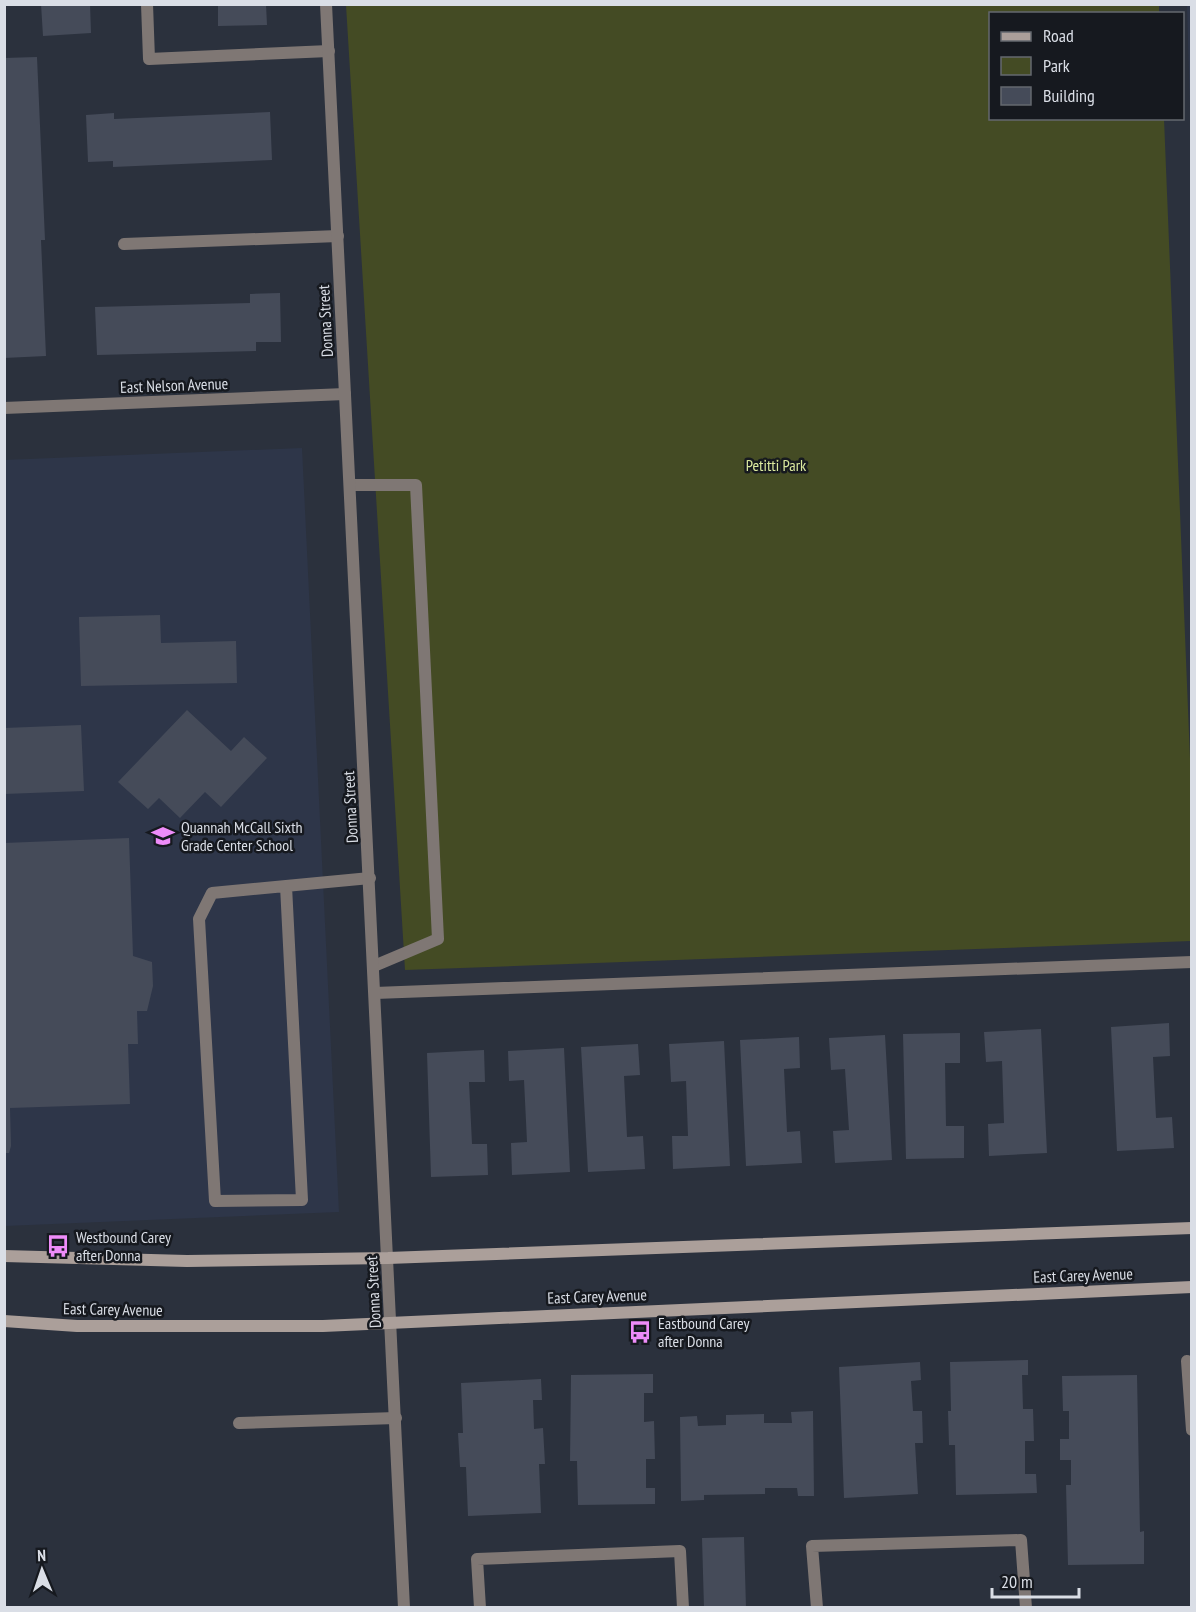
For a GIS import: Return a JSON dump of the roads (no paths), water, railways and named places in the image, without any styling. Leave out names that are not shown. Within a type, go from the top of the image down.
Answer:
[{"type":"main road","points":[[4,1256],[187,1261],[388,1258],[1191,1228]]},
{"type":"main road","name":"East Carey Avenue","points":[[4,1321],[77,1326],[326,1326],[1191,1287]]},
{"type":"street","points":[[147,4],[149,59],[329,51]]},
{"type":"street","name":"Donna Street","points":[[326,4],[404,1608]]},
{"type":"street","points":[[124,244],[338,236]]},
{"type":"street","name":"East Nelson Avenue","points":[[4,408],[345,394]]},
{"type":"street","points":[[350,485],[416,485],[438,939],[374,966]]},
{"type":"street","points":[[286,886],[302,1200],[215,1201],[199,919],[212,893],[370,878]]},
{"type":"street","points":[[375,993],[1191,962]]},
{"type":"street","points":[[1187,1361],[1191,1430]]},
{"type":"street","points":[[239,1423],[396,1418]]},
{"type":"street","points":[[817,1608],[813,1546],[1021,1540],[1026,1608]]},
{"type":"street","points":[[480,1608],[477,1559],[680,1551],[682,1608]]},
{"type":"place","name":"Quannah McCall Sixth Grade Center School","points":[[163,836]]},
{"type":"place","name":"Westbound Carey after Donna","points":[[58,1246]]},
{"type":"place","name":"Eastbound Carey after Donna","points":[[640,1332]]},
{"type":"park label","name":"Petitti Park","points":[[776,465]]}]
